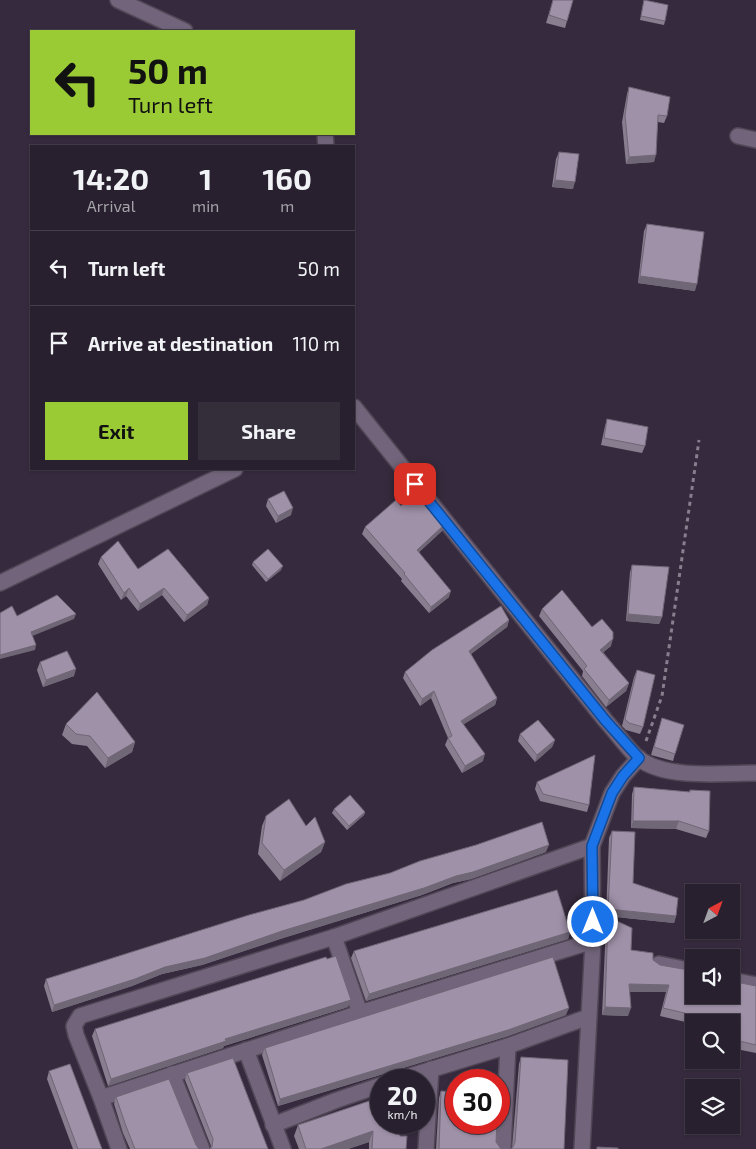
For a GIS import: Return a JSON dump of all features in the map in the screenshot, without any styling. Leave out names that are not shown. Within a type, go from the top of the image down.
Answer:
[{"type":"street","points":[[118,0],[183,30]]},
{"type":"street","points":[[738,136],[756,140]]},
{"type":"street","points":[[355,410],[580,689],[639,758],[656,767],[680,772],[756,773]]},
{"type":"street","points":[[0,583],[233,470]]},
{"type":"street","points":[[582,1149],[593,941],[592,846],[612,793],[623,776],[639,758]]},
{"type":"street","points":[[119,1149],[76,1035],[74,1026],[80,1016],[334,937],[592,846]]},
{"type":"street","points":[[334,937],[360,1013]]},
{"type":"street","points":[[101,1098],[360,1013],[593,941]]},
{"type":"street","points":[[659,964],[685,969]]},
{"type":"street","points":[[740,982],[756,985]]},
{"type":"street","points":[[431,1069],[508,1046],[588,1017]]},
{"type":"street","points":[[503,1149],[508,1046]]},
{"type":"street","points":[[246,1050],[283,1149]]},
{"type":"street","points":[[172,1074],[202,1149]]},
{"type":"street","points":[[273,1125],[370,1089]]},
{"type":"street","points":[[426,1149],[427,1134]]},
{"type":"path","points":[[639,758],[651,730],[662,696],[699,440]]},
{"type":"building","points":[[553,0],[573,0],[567,21],[549,15]]},
{"type":"building","points":[[644,0],[668,5],[665,21],[641,16]]},
{"type":"building","points":[[629,87],[670,97],[667,116],[658,115],[656,155],[629,157],[625,115]]},
{"type":"building","points":[[559,152],[579,154],[575,182],[555,180]]},
{"type":"building","points":[[647,224],[704,232],[697,284],[640,276]]},
{"type":"building","points":[[607,419],[648,427],[645,446],[604,438]]},
{"type":"building","points":[[416,490],[444,525],[417,550],[451,591],[431,607],[405,573],[365,527],[396,500],[401,506]]},
{"type":"building","points":[[284,491],[293,508],[278,516],[268,499]]},
{"type":"building","points":[[118,541],[138,569],[168,549],[209,598],[187,615],[164,588],[140,604],[129,588],[124,593],[101,557]]},
{"type":"building","points":[[268,549],[283,566],[268,579],[253,562]]},
{"type":"building","points":[[632,565],[669,567],[662,617],[628,614]]},
{"type":"building","points":[[562,590],[592,627],[602,619],[613,632],[613,639],[600,650],[629,683],[609,700],[584,669],[587,666],[542,609]]},
{"type":"building","points":[[57,595],[76,614],[31,632],[36,645],[0,655],[0,613],[12,606],[17,616]]},
{"type":"building","points":[[501,606],[509,620],[469,651],[497,698],[461,721],[485,754],[465,766],[448,738],[452,736],[434,691],[422,699],[405,672],[432,650]]},
{"type":"building","points":[[67,651],[76,669],[46,680],[40,662]]},
{"type":"building","points":[[637,670],[655,675],[643,727],[629,723],[625,719]]},
{"type":"building","points":[[97,692],[135,742],[108,758],[90,736],[76,734],[66,724]]},
{"type":"building","points":[[662,718],[684,725],[675,754],[654,747]]},
{"type":"building","points":[[538,720],[555,740],[537,755],[520,734]]},
{"type":"building","points":[[595,755],[589,805],[543,794],[537,782]]},
{"type":"building","points":[[634,787],[690,792],[690,790],[710,791],[709,831],[679,821],[633,821]]},
{"type":"building","points":[[350,795],[365,812],[349,826],[334,809]]},
{"type":"building","points":[[289,799],[306,826],[315,817],[325,842],[284,870],[262,843],[266,816]]},
{"type":"building","points":[[542,822],[549,845],[424,888],[282,931],[205,958],[165,967],[135,979],[54,1005],[46,979],[249,915],[304,900],[346,884],[390,873],[420,861],[476,845]]},
{"type":"building","points":[[612,831],[635,832],[633,883],[678,898],[676,916],[608,909]]},
{"type":"building","points":[[557,890],[570,932],[369,994],[354,951]]},
{"type":"building","points":[[608,917],[632,928],[631,950],[653,953],[653,960],[660,965],[685,969],[685,1004],[740,1004],[740,983],[756,986],[756,1045],[740,1041],[740,1014],[688,1014],[663,1008],[669,985],[629,984],[631,1008],[605,1007]]},
{"type":"building","points":[[336,956],[351,1000],[225,1039],[226,1041],[111,1079],[95,1029],[326,957],[327,959]]},
{"type":"building","points":[[553,957],[569,1008],[508,1030],[379,1069],[370,1069],[370,1072],[280,1099],[265,1048]]},
{"type":"building","points":[[521,1057],[568,1060],[564,1149],[511,1149],[515,1142]]},
{"type":"building","points":[[233,1058],[268,1149],[210,1149],[213,1139],[187,1073]]},
{"type":"building","points":[[70,1064],[102,1149],[78,1149],[49,1071]]},
{"type":"building","points":[[169,1079],[199,1149],[135,1149],[116,1097]]},
{"type":"building","points":[[441,1091],[445,1091],[445,1134],[496,1134],[496,1142],[501,1149],[439,1149]]},
{"type":"building","points":[[370,1101],[370,1132],[321,1149],[306,1149],[298,1125]]},
{"type":"building","points":[[373,1134],[399,1134],[400,1136],[407,1136],[406,1149],[372,1149]]},
{"type":"building","points":[[597,1147],[618,1148],[618,1149],[597,1149]]},
{"type":"route","points":[[415,484],[605,720],[639,758],[623,776],[612,793],[592,846],[593,922]]}]
